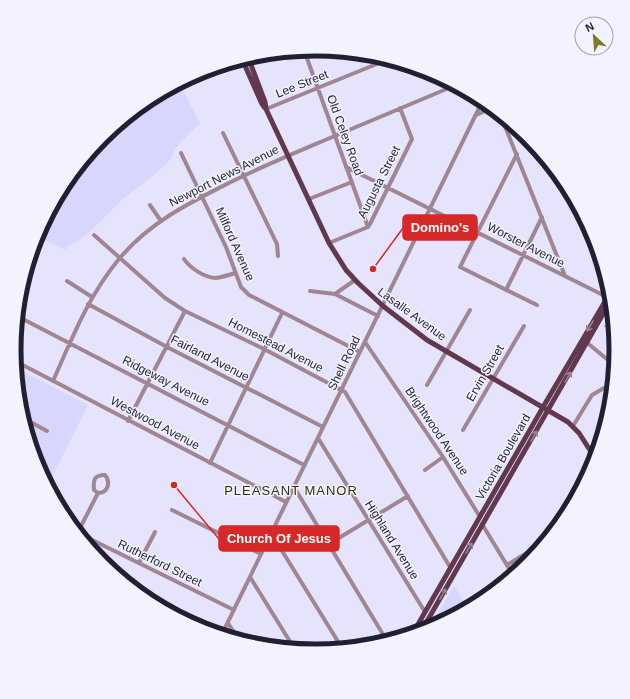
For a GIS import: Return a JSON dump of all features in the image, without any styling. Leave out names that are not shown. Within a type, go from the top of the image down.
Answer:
[{"type":"main road","name":"Lasalle Avenue","points":[[250,63],[265,102],[266,109]]},
{"type":"main road","name":"Lasalle Avenue","points":[[244,65],[262,104],[266,109],[330,243],[338,258],[355,280],[383,306],[415,332],[573,426],[591,451]]},
{"type":"main road","name":"Victoria Boulevard","points":[[418,625],[583,339],[605,305]]},
{"type":"main road","name":"Victoria Boulevard","points":[[427,621],[588,343],[605,307]]},
{"type":"street","name":"Old Celey Road","points":[[306,56],[368,227]]},
{"type":"street","name":"Lee Street","points":[[266,109],[379,63]]},
{"type":"street","name":"Newport News Avenue","points":[[54,381],[92,297],[120,258],[140,237],[161,221],[202,196],[287,155],[449,88]]},
{"type":"street","name":"Shell Road","points":[[225,629],[480,106]]},
{"type":"street","name":"Augusta Street","points":[[330,243],[368,227],[370,224],[412,139],[400,108]]},
{"type":"street","points":[[476,115],[486,111]]},
{"type":"street","points":[[504,124],[565,276]]},
{"type":"street","points":[[223,133],[277,244],[278,256]]},
{"type":"street","name":"Milford Avenue","points":[[181,153],[226,247],[241,287],[249,295],[360,352]]},
{"type":"street","points":[[517,154],[460,267],[537,305]]},
{"type":"street","name":"Worster Avenue","points":[[346,167],[603,294]]},
{"type":"street","points":[[309,200],[352,182]]},
{"type":"street","points":[[150,205],[161,221]]},
{"type":"street","points":[[506,290],[542,217]]},
{"type":"street","name":"Homestead Avenue","points":[[94,235],[165,298],[185,311],[342,390],[347,395],[450,567]]},
{"type":"street","points":[[184,259],[191,268],[209,277],[220,277],[235,273]]},
{"type":"street","points":[[335,294],[355,280]]},
{"type":"street","points":[[67,281],[92,297]]},
{"type":"street","points":[[310,291],[335,294],[378,316]]},
{"type":"street","name":"Fairland Avenue","points":[[88,304],[167,347],[323,427]]},
{"type":"street","points":[[427,385],[470,310]]},
{"type":"street","points":[[128,421],[185,311]]},
{"type":"street","points":[[210,463],[282,313]]},
{"type":"street","name":"Ridgeway Avenue","points":[[23,319],[304,465]]},
{"type":"street","name":"Ervin Street","points":[[463,430],[524,326]]},
{"type":"street","points":[[583,339],[608,360]]},
{"type":"street","name":"Brightwood Avenue","points":[[365,342],[443,457],[480,516],[482,526],[510,570]]},
{"type":"street","name":"Westwood Avenue","points":[[22,364],[286,502]]},
{"type":"street","points":[[573,426],[592,395],[604,388]]},
{"type":"street","points":[[30,422],[47,431]]},
{"type":"street","name":"Highland Avenue","points":[[318,438],[425,612]]},
{"type":"street","points":[[425,470],[443,457]]},
{"type":"street","points":[[105,475],[109,484],[106,490],[102,493],[98,493],[94,490],[93,482],[98,476],[105,475]]},
{"type":"street","points":[[294,487],[383,635]]},
{"type":"street","points":[[81,527],[98,493]]},
{"type":"street","points":[[329,544],[408,496]]},
{"type":"street","points":[[172,510],[261,554]]},
{"type":"street","points":[[139,563],[156,532]]},
{"type":"street","points":[[271,533],[339,643]]},
{"type":"street","name":"Rutherford Street","points":[[91,539],[234,610]]},
{"type":"street","points":[[507,565],[527,552]]},
{"type":"street","points":[[250,577],[291,642]]},
{"type":"street","points":[[228,623],[233,632]]},
{"type":"shaded area","points":[[182,88],[200,123],[180,143],[174,151],[171,159],[159,171],[124,198],[81,239],[70,245],[65,250],[42,239],[60,202],[71,186],[94,156],[121,128],[152,105]]},
{"type":"shaded area","points":[[570,203],[576,213],[574,214]]},
{"type":"shaded area","points":[[22,371],[88,405],[51,479],[43,462],[31,426]]},
{"type":"shaded area","points":[[454,586],[464,602],[435,618]]},
{"type":"place","name":"Domino's","points":[[373,269]]},
{"type":"place","name":"Church Of Jesus","points":[[174,485]]},
{"type":"district","name":"PLEASANT MANOR","points":[[291,490]]}]
